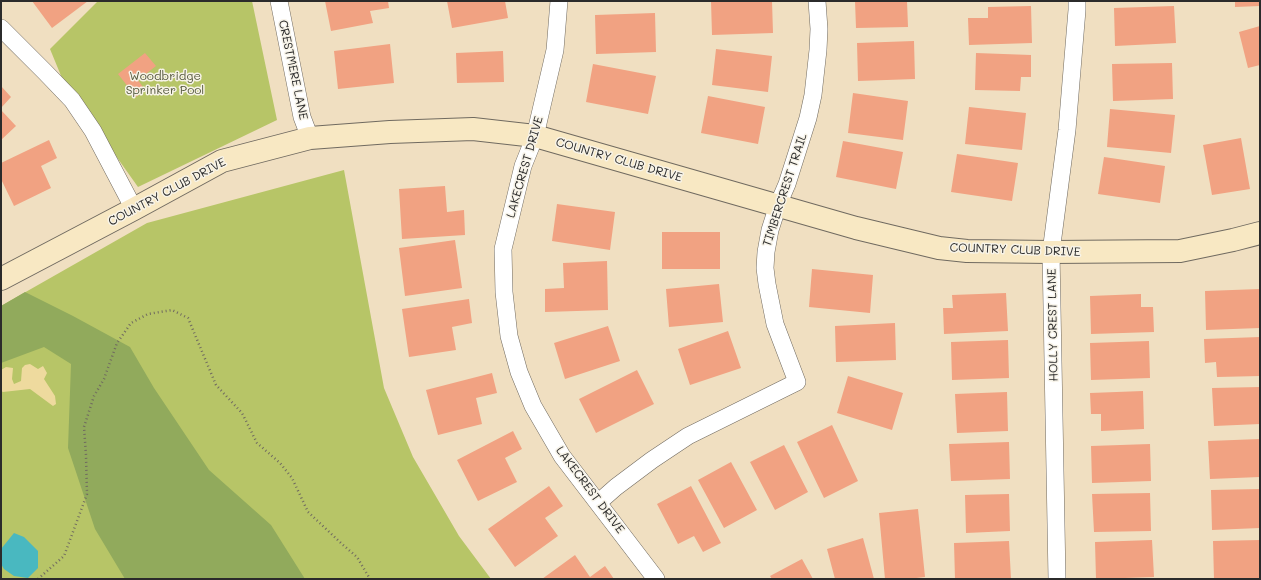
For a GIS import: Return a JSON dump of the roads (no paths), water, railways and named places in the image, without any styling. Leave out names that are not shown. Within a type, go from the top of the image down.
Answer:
[{"type":"street","name":"CRESTMERE LANE","points":[[279,1],[302,117],[310,138]]},
{"type":"street","name":"LAKECREST DRIVE","points":[[559,1],[555,50],[535,136],[523,166],[503,248],[504,292],[509,336],[519,372],[533,406],[562,456],[599,502],[656,579]]},
{"type":"street","name":"TIMBERCREST TRAIL","points":[[599,502],[646,464],[688,436],[797,382],[775,324],[765,268],[770,230],[778,205],[788,184],[808,118],[813,95],[819,29],[817,1]]},
{"type":"street","name":"HOLLY CREST LANE","points":[[1058,579],[1051,252],[1067,130],[1077,1]]},
{"type":"street","points":[[1,28],[72,100],[93,131],[134,209]]},
{"type":"street","name":"COUNTRY CLUB DRIVE","points":[[1,279],[222,161],[310,138],[390,132],[472,129],[535,136],[856,228],[939,248],[967,251],[1180,251],[1260,233]]},
{"type":"water","points":[[14,533],[24,537],[38,551],[38,568],[28,578],[14,576],[4,569],[1,564],[1,549]]},
{"type":"park label","name":"Woodbridge Sprinker Pool","points":[[165,83]]}]
